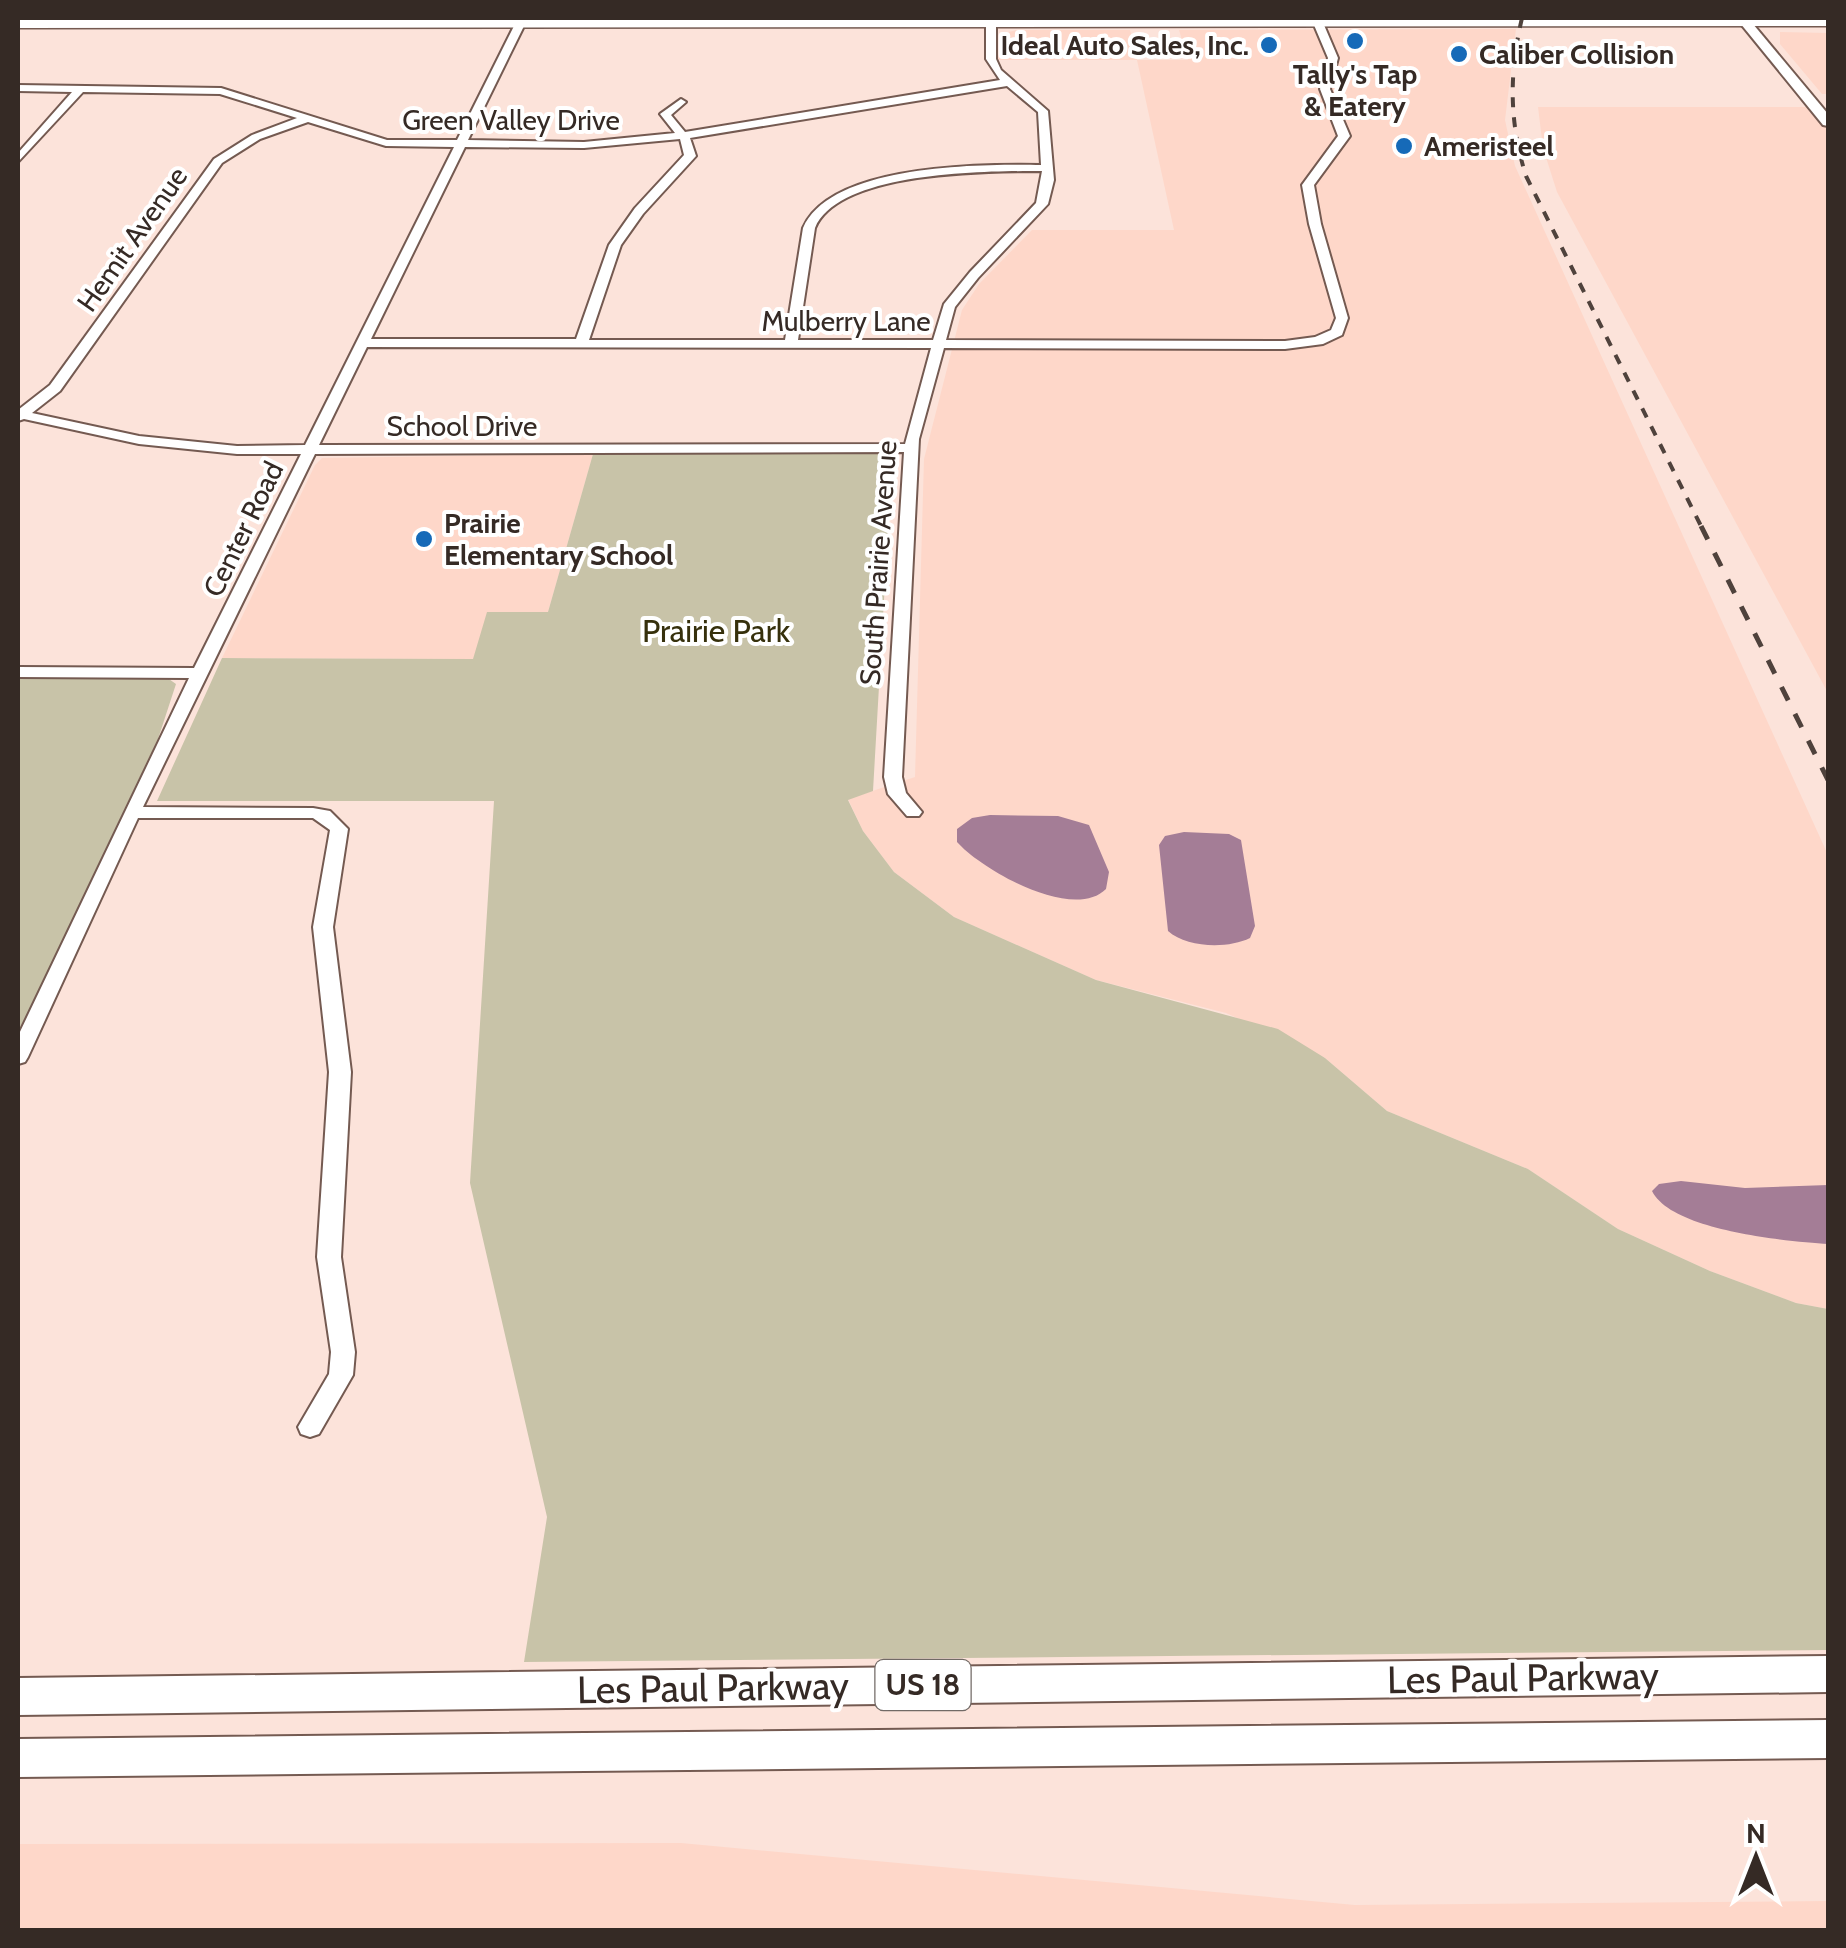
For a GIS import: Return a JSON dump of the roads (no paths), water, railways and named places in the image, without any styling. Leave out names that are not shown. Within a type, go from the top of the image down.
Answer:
[{"type":"main road","points":[[18,22],[520,26],[991,22],[1828,24]]},
{"type":"main road","name":"Les Paul Parkway","points":[[18,1697],[1828,1674]]},
{"type":"main road","points":[[18,1716],[99,1716],[274,1694]]},
{"type":"main road","name":"Les Paul Parkway","points":[[18,1758],[1828,1739]]},
{"type":"street","name":"South Prairie Avenue","points":[[913,812],[898,794],[893,777],[910,448],[945,315],[957,295],[1042,204],[1047,191],[1043,111],[997,72],[991,59],[991,22]]},
{"type":"street","points":[[1745,22],[1822,106],[1828,122]]},
{"type":"street","name":"Mulberry Lane","points":[[362,343],[1285,345],[1328,337],[1339,328],[1342,318],[1314,224],[1308,186],[1344,136],[1325,88],[1333,60],[1319,25]]},
{"type":"street","name":"Center Road","points":[[18,1057],[200,672],[520,26]]},
{"type":"street","name":"Green Valley Drive","points":[[18,88],[221,90],[386,143],[601,145],[680,136],[1009,82]]},
{"type":"street","points":[[18,159],[81,88]]},
{"type":"street","points":[[581,344],[615,245],[639,210],[688,162],[690,153],[665,114],[681,102]]},
{"type":"street","name":"Hemit Avenue","points":[[19,415],[55,388],[218,161],[256,137],[308,118]]},
{"type":"street","points":[[18,142],[32,143]]},
{"type":"street","points":[[791,346],[810,222],[825,206],[850,192],[896,180],[971,169],[1047,168]]},
{"type":"street","name":"School Drive","points":[[19,415],[174,446],[309,451],[910,448]]},
{"type":"street","points":[[18,672],[200,672]]},
{"type":"street","points":[[132,812],[313,813],[324,815],[339,828],[323,927],[340,1072],[330,1257],[342,1352],[341,1375],[310,1427]]},
{"type":"railway","points":[[1522,18],[1513,97],[1516,136],[1526,176],[1828,780]]},
{"type":"place","name":"Tally's Tap & Eatery","points":[[1355,41]]},
{"type":"place","name":"Ideal Auto Sales, Inc.","points":[[1269,45]]},
{"type":"place","name":"Caliber Collision","points":[[1459,54]]},
{"type":"place","name":"Ameristeel","points":[[1404,146]]},
{"type":"place","name":"Prairie Elementary School","points":[[424,539]]},
{"type":"park label","name":"Prairie Park","points":[[716,631]]}]
